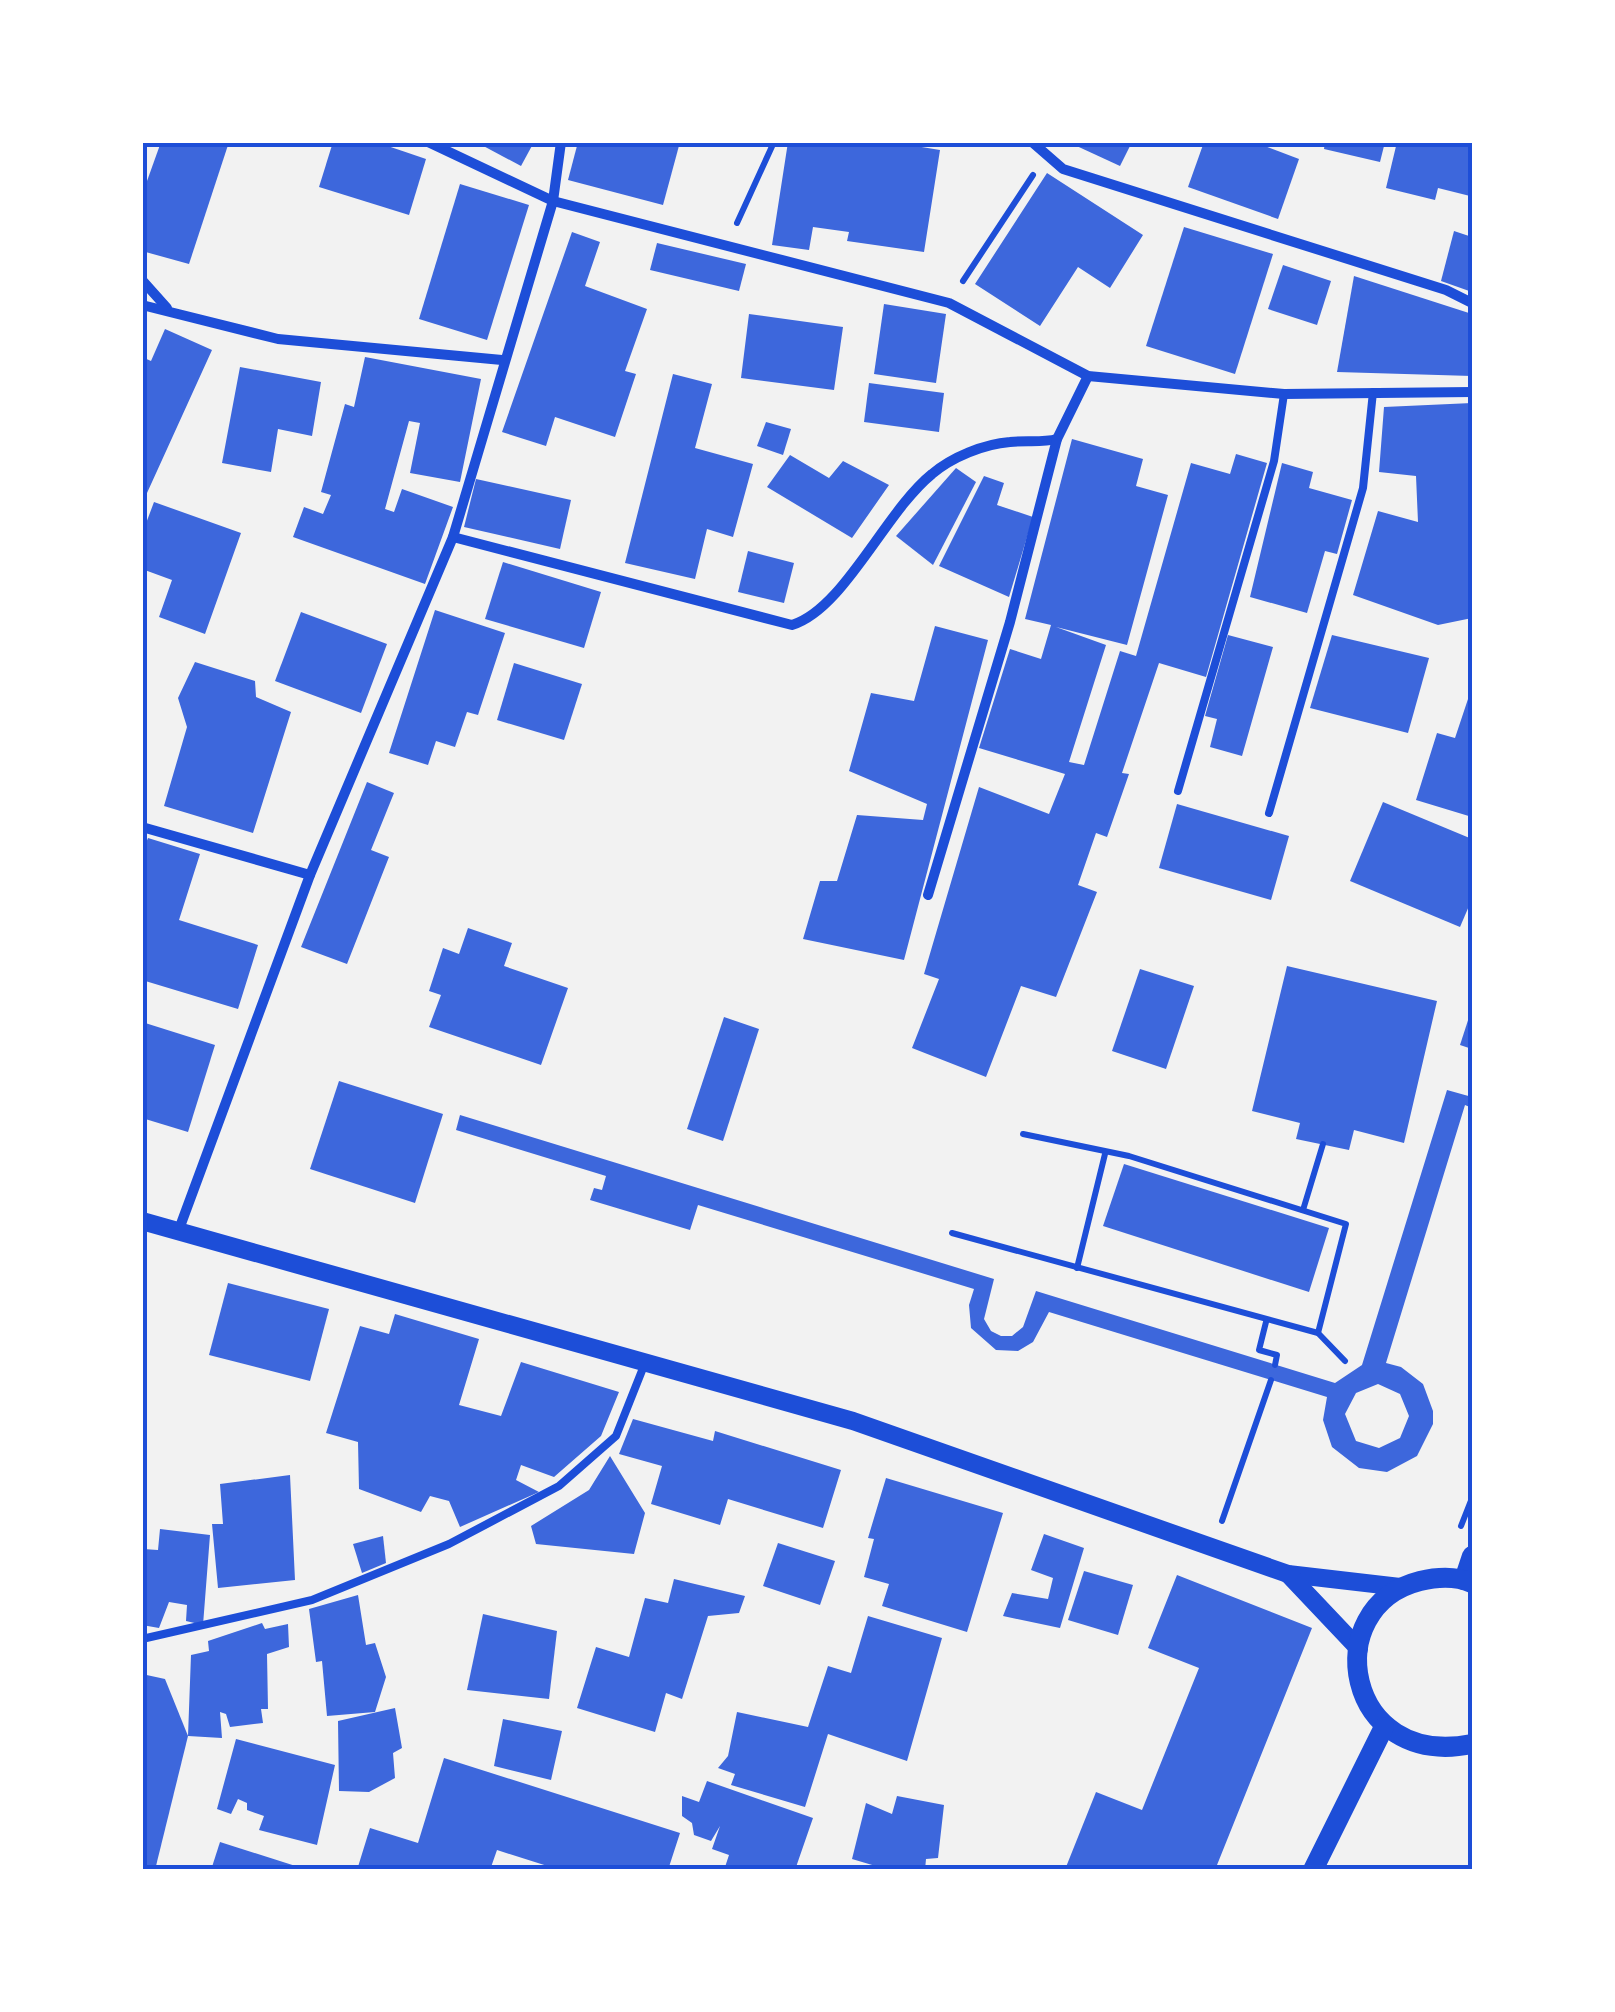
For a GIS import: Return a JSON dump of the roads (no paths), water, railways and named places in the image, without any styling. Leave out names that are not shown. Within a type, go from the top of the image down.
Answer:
[{"type":"main road","points":[[1472,1556],[1468,1581],[1438,1578],[1400,1587],[1372,1615],[1358,1649],[1360,1685],[1368,1707],[1384,1726],[1426,1747],[1472,1744]]},
{"type":"main road","points":[[1313,1870],[1384,1726]]},
{"type":"street","points":[[428,142],[552,201],[949,303],[1088,376],[1284,394],[1472,392]]},
{"type":"street","points":[[178,1232],[310,875],[453,537],[502,360],[552,201],[561,142]]},
{"type":"street","points":[[1032,142],[1063,169],[1446,290],[1472,304]]},
{"type":"street","points":[[142,280],[167,308]]},
{"type":"street","points":[[142,305],[167,308],[278,339],[502,360]]},
{"type":"street","points":[[928,895],[1010,622],[1057,439],[1088,376]]},
{"type":"street","points":[[453,537],[792,626],[821,610],[899,505],[934,472],[970,452],[1008,442],[1057,439]]},
{"type":"street","points":[[142,827],[310,875]]},
{"type":"street","points":[[142,1222],[646,1360],[852,1421],[1288,1574],[1400,1587]]},
{"type":"street","points":[[1288,1574],[1358,1649]]},
{"type":"lane","points":[[1270,812],[1362,488],[1374,392]]},
{"type":"lane","points":[[1178,791],[1274,461],[1284,394]]},
{"type":"lane","points":[[142,1639],[312,1600],[449,1544],[559,1486],[616,1436],[646,1360]]}]
